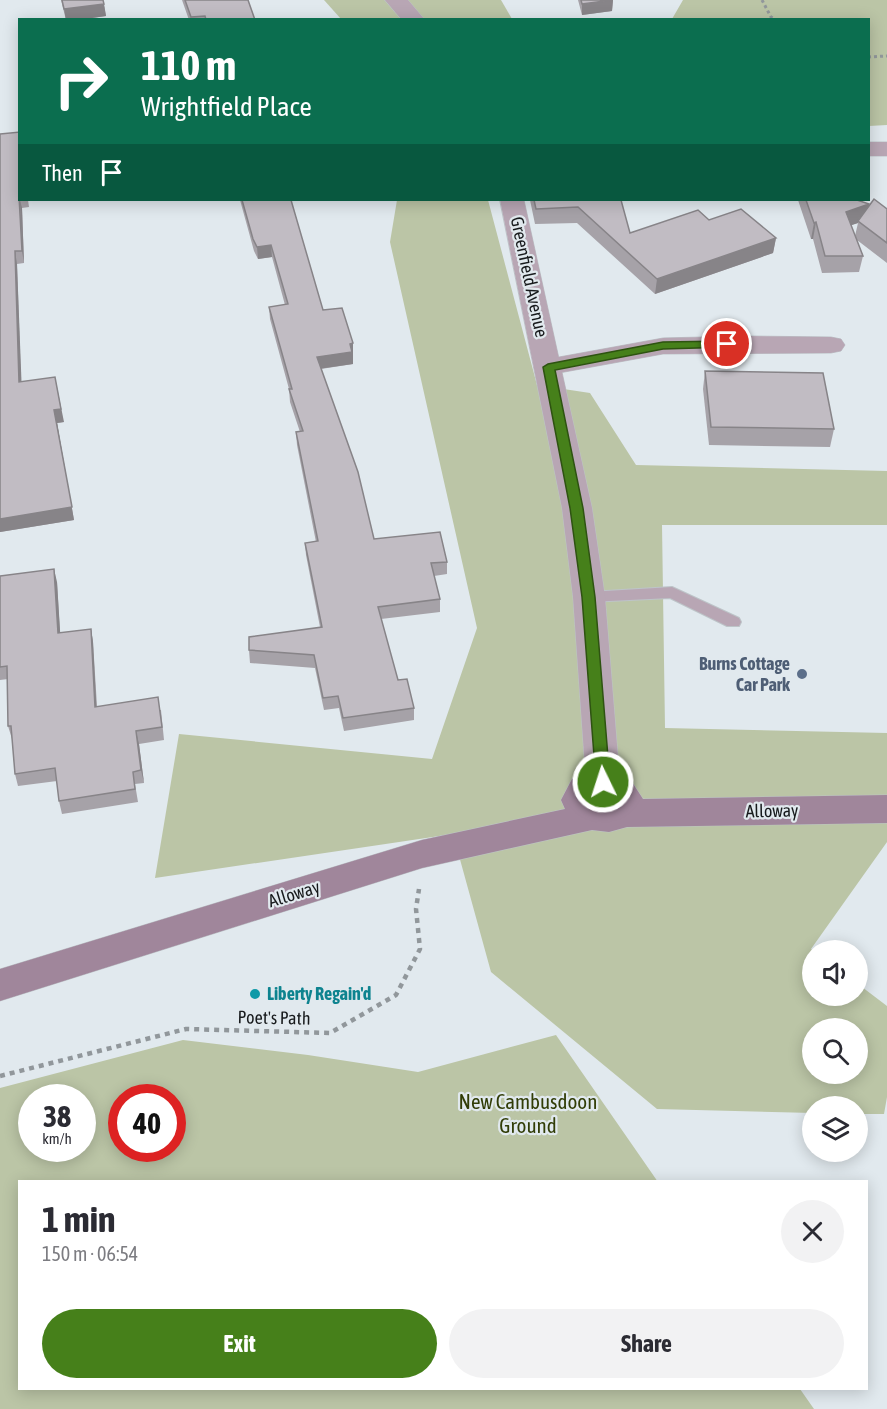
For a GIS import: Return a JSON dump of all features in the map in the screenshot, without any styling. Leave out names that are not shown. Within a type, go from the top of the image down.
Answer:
[{"type":"main road","points":[[603,782],[618,788],[623,793],[626,805],[606,815]]},
{"type":"main road","name":"Alloway","points":[[0,985],[422,855],[606,815],[887,809]]},
{"type":"street","points":[[396,0],[412,18]]},
{"type":"street","points":[[870,149],[887,149]]},
{"type":"street","name":"Greenfield Avenue","points":[[512,201],[577,508],[589,597],[603,782]]},
{"type":"street","points":[[548,367],[663,346],[831,345]]},
{"type":"lane","points":[[589,597],[672,592],[734,622]]},
{"type":"path","points":[[762,0],[773,18]]},
{"type":"path","points":[[870,57],[887,56]]},
{"type":"path","name":"Poet's Path","points":[[0,1076],[186,1029],[330,1033],[396,995],[420,949],[416,909],[422,855]]},
{"type":"green space","points":[[324,0],[501,0],[511,18],[340,18]]},
{"type":"green space","points":[[683,0],[887,0],[887,125],[870,126],[870,18],[673,18]]},
{"type":"green space","points":[[397,201],[488,201],[537,385],[590,393],[636,465],[887,471],[887,525],[662,525],[665,728],[887,733],[887,842],[817,940],[802,940],[802,1006],[868,1006],[868,992],[887,1006],[887,1097],[884,1114],[868,1114],[868,1096],[802,1096],[802,1113],[657,1109],[491,972],[453,834],[155,878],[179,734],[432,759],[477,628],[390,242]]},
{"type":"green space","name":"New Cambusdoon Ground","points":[[556,1035],[657,1180],[18,1180],[18,1390],[801,1390],[814,1409],[0,1409],[0,1088],[183,1040],[308,1055],[418,1072]]},
{"type":"building","points":[[62,0],[103,0],[104,4],[64,9]]},
{"type":"building","points":[[185,0],[248,0],[254,18],[206,18],[205,16],[191,17]]},
{"type":"building","points":[[581,0],[612,0],[582,4]]},
{"type":"building","points":[[18,132],[18,201],[22,251],[15,251],[19,382],[55,377],[61,409],[54,410],[72,507],[0,519],[0,134]]},
{"type":"building","points":[[874,199],[887,209],[887,243],[858,221]]},
{"type":"building","points":[[242,201],[291,201],[323,310],[342,308],[353,343],[350,344],[352,352],[317,357],[358,472],[374,539],[440,532],[447,562],[431,563],[440,599],[378,607],[398,680],[407,679],[414,708],[343,718],[338,696],[323,698],[314,655],[249,650],[249,637],[322,627],[305,543],[318,541],[296,432],[303,431],[289,389],[292,389],[269,307],[288,304],[271,245],[257,247]]},
{"type":"building","points":[[534,201],[621,201],[630,233],[698,210],[709,220],[741,209],[776,238],[657,279],[578,207],[536,209]]},
{"type":"building","points":[[806,201],[860,201],[869,204],[846,212],[863,256],[825,256],[816,222],[814,223]]},
{"type":"building","points":[[705,371],[823,373],[834,429],[711,427]]},
{"type":"building","points":[[54,569],[58,633],[91,629],[95,707],[158,697],[162,727],[136,731],[141,770],[133,772],[135,789],[59,801],[55,768],[15,774],[11,726],[8,726],[7,666],[0,667],[0,576]]},
{"type":"place","name":"Burns Cottage Car Park","points":[[802,674]]},
{"type":"place","name":"Liberty Regain'd","points":[[255,994]]},
{"type":"route","points":[[603,782],[589,597],[577,508],[548,367],[620,356],[663,346],[727,344]]}]
